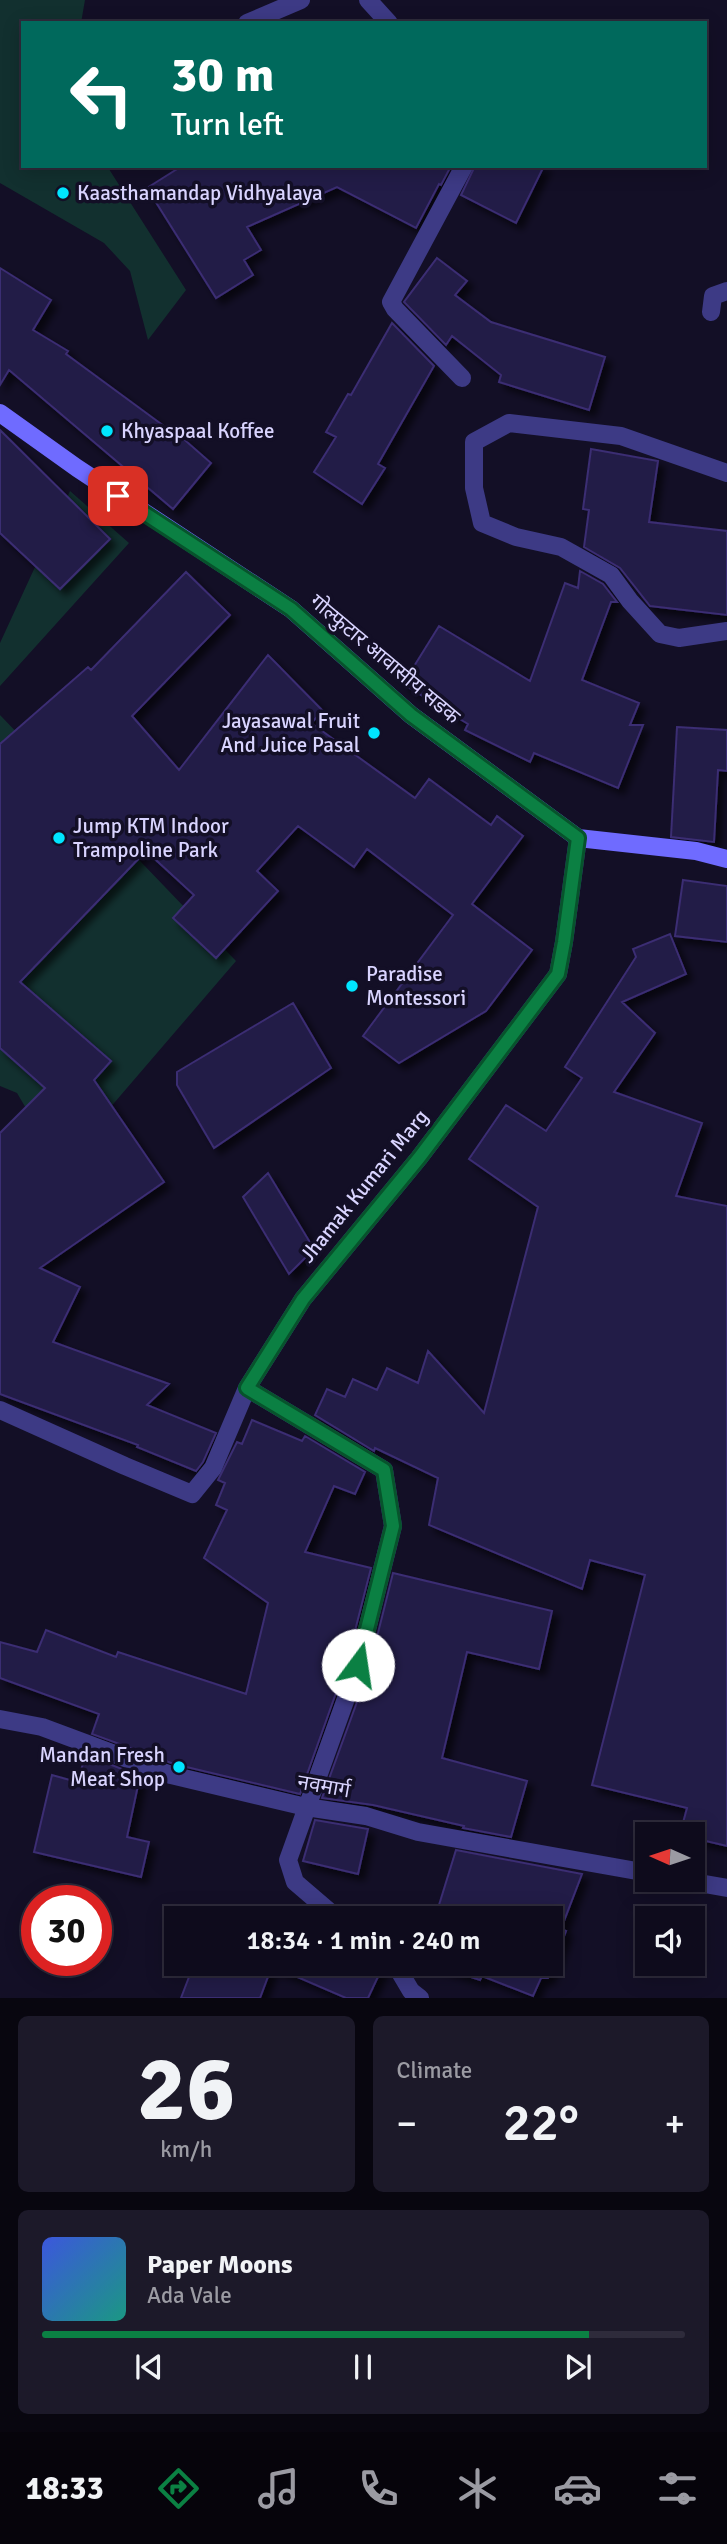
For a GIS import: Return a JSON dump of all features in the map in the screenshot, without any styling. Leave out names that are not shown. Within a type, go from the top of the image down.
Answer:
[{"type":"main road","name":"गोल्फुटार आवासीय सडक","points":[[0,413],[87,475],[291,609],[411,715],[578,838]]},
{"type":"main road","points":[[578,838],[696,851],[727,859]]},
{"type":"street","points":[[252,21],[301,0]]},
{"type":"street","points":[[368,0],[387,21]]},
{"type":"street","points":[[462,378],[391,302],[463,168]]},
{"type":"street","points":[[711,312],[713,296],[727,291]]},
{"type":"street","points":[[727,473],[621,436],[509,424],[474,442],[474,488],[482,523],[516,537],[561,547],[611,575],[660,634],[679,638],[727,631]]},
{"type":"street","name":"Jhamak Kumari Marg","points":[[0,1410],[192,1493],[213,1468],[247,1388],[303,1299],[419,1158],[558,974],[578,838]]},
{"type":"street","points":[[247,1388],[384,1470],[393,1526],[358,1665],[288,1860],[295,1882],[323,1906]]},
{"type":"street","name":"नवमार्ग","points":[[0,1719],[41,1727],[171,1775],[306,1807],[366,1816],[418,1832],[635,1871]]},
{"type":"street","points":[[705,1884],[727,1888]]},
{"type":"street","points":[[402,1976],[411,1991],[420,1998]]},
{"type":"green space","name":"Kaasthamandap Vidhyalaya","points":[[0,0],[85,0],[81,21],[21,21],[21,168],[108,168],[186,290],[148,340],[130,271],[104,243],[0,183]]},
{"type":"green space","points":[[70,491],[129,543],[0,686],[0,643]]},
{"type":"green space","name":"Jump KTM Indoor Trampoline Park","points":[[0,715],[236,961],[60,1166],[17,1093],[0,1086]]},
{"type":"building","points":[[179,168],[450,168],[416,228],[337,187],[247,227],[261,250],[244,260],[253,275],[216,298],[147,188]]},
{"type":"building","points":[[474,168],[543,168],[516,223],[461,195]]},
{"type":"building","points":[[437,258],[467,281],[455,295],[491,322],[605,357],[589,410],[499,382],[501,375],[452,336],[446,345],[404,302]]},
{"type":"building","points":[[0,268],[51,300],[33,330],[68,351],[66,354],[168,429],[170,427],[211,463],[173,509],[9,370],[0,385]]},
{"type":"building","points":[[392,323],[434,366],[378,464],[385,468],[362,504],[314,472],[336,437],[326,432],[348,394],[351,395]]},
{"type":"building","points":[[0,430],[110,539],[60,589],[0,533]]},
{"type":"building","points":[[591,449],[658,461],[649,522],[727,531],[727,615],[650,606],[620,568],[584,547],[589,510],[583,509]]},
{"type":"building","points":[[580,571],[603,584],[617,602],[611,602],[582,680],[639,703],[630,725],[643,725],[618,788],[534,753],[530,762],[465,730],[468,724],[403,684],[439,626],[530,681],[565,583],[578,588]]},
{"type":"building","points":[[186,572],[230,615],[132,716],[179,770],[268,655],[323,711],[311,723],[415,798],[429,779],[491,825],[497,816],[523,836],[472,904],[532,950],[486,1011],[399,1063],[363,1036],[453,915],[367,849],[354,867],[298,826],[257,871],[278,891],[216,958],[173,918],[194,895],[146,851],[20,982],[111,1061],[94,1080],[164,1182],[40,1268],[80,1287],[53,1342],[169,1384],[147,1405],[216,1433],[196,1471],[137,1447],[138,1445],[0,1394],[0,1133],[45,1088],[0,1048],[0,744],[88,667],[91,670]]},
{"type":"building","points":[[677,727],[727,730],[727,771],[718,770],[714,842],[671,837]]},
{"type":"building","points":[[683,880],[727,886],[727,942],[675,936]]},
{"type":"building","points":[[670,934],[686,974],[622,1002],[655,1033],[614,1092],[702,1123],[676,1196],[727,1206],[727,1846],[705,1841],[705,1822],[683,1822],[687,1808],[592,1785],[645,1575],[590,1560],[582,1589],[429,1525],[438,1478],[375,1448],[374,1451],[315,1415],[327,1389],[345,1397],[353,1379],[377,1390],[387,1368],[418,1383],[428,1351],[484,1413],[538,1207],[469,1159],[506,1105],[546,1131],[582,1078],[565,1067],[636,957],[633,949]]},
{"type":"building","points":[[293,1003],[331,1068],[214,1148],[177,1085],[177,1072]]},
{"type":"building","points":[[268,1173],[314,1249],[289,1274],[243,1197]]},
{"type":"building","points":[[252,1420],[302,1441],[305,1436],[365,1472],[355,1494],[334,1486],[305,1552],[371,1568],[347,1662],[300,1794],[174,1764],[92,1734],[99,1714],[0,1678],[0,1642],[37,1652],[46,1630],[116,1657],[118,1652],[246,1694],[268,1603],[204,1558],[227,1510],[216,1505],[225,1483],[218,1480],[237,1442],[242,1444]]},
{"type":"building","points":[[393,1573],[552,1611],[539,1669],[467,1652],[442,1758],[527,1781],[511,1837],[373,1805],[322,1798],[369,1669]]},
{"type":"building","points":[[86,1755],[140,1776],[127,1837],[149,1842],[141,1877],[34,1852],[52,1775],[77,1782]]},
{"type":"building","points":[[315,1820],[368,1829],[358,1874],[303,1861]]},
{"type":"building","points":[[456,1850],[582,1874],[563,1924],[563,1906],[439,1906]]},
{"type":"building","points":[[189,1976],[268,1976],[260,1998],[181,1998]]},
{"type":"building","points":[[295,1976],[378,1976],[368,1998],[346,1998]]},
{"type":"building","points":[[482,1976],[549,1976],[541,1978],[533,1996]]},
{"type":"place","name":"Kaasthamandap Vidhyalaya","points":[[63,193]]},
{"type":"place","name":"Khyaspaal Koffee","points":[[107,431]]},
{"type":"place","name":"Jayasawal Fruit And Juice Pasal","points":[[374,733]]},
{"type":"place","name":"Jump KTM Indoor Trampoline Park","points":[[59,838]]},
{"type":"place","name":"Paradise Montessori","points":[[352,986]]},
{"type":"place","name":"Mandan Fresh Meat Shop","points":[[179,1767]]},
{"type":"route","points":[[118,496],[291,609],[411,715],[578,838],[558,974],[419,1158],[303,1299],[247,1388],[384,1470],[393,1526],[358,1665]]}]
